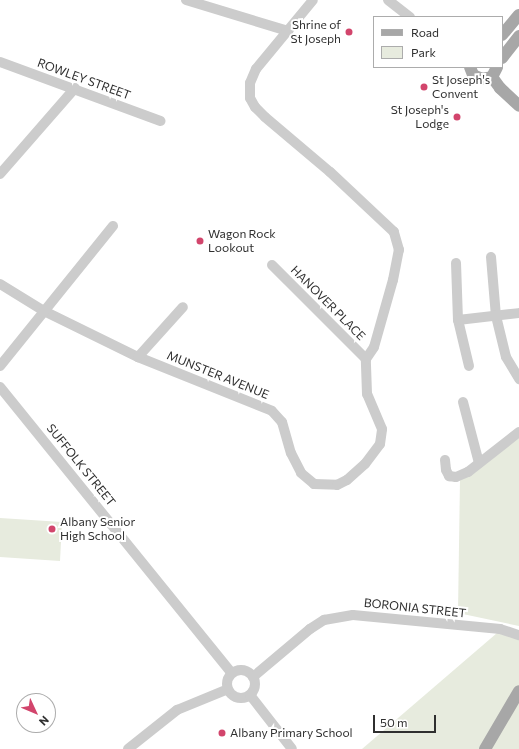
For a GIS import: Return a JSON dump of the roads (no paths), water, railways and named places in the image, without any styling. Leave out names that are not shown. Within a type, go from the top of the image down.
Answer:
[{"type":"main road","points":[[503,34],[519,15]]},
{"type":"main road","points":[[503,57],[519,36]]},
{"type":"main road","points":[[470,68],[473,75],[477,78],[487,79],[494,72],[500,88],[519,106]]},
{"type":"main road","points":[[485,749],[519,691]]},
{"type":"street","points":[[186,0],[288,31]]},
{"type":"street","points":[[313,0],[256,69],[250,83],[250,98],[256,107],[330,172],[394,232],[399,250],[393,280],[374,347],[366,359]]},
{"type":"street","points":[[388,0],[409,16]]},
{"type":"street","name":"ROWLEY STREET","points":[[0,62],[160,120]]},
{"type":"street","points":[[0,174],[75,88]]},
{"type":"street","points":[[0,366],[113,226]]},
{"type":"street","points":[[491,257],[496,316],[506,357],[519,379]]},
{"type":"street","points":[[456,263],[458,320],[469,366]]},
{"type":"street","name":"HANOVER PLACE","points":[[272,265],[366,359]]},
{"type":"street","name":"MUNSTER AVENUE","points":[[0,284],[44,311],[138,357],[272,411],[282,422],[291,453],[301,473],[314,484],[337,485],[347,480],[365,464],[380,444],[382,429],[367,394],[366,359]]},
{"type":"street","points":[[138,357],[182,307]]},
{"type":"street","points":[[458,320],[519,313]]},
{"type":"street","name":"SUFFOLK STREET","points":[[0,387],[232,673]]},
{"type":"street","points":[[463,402],[479,463]]},
{"type":"street","points":[[445,460],[446,470],[450,476],[456,477],[468,472],[519,432]]},
{"type":"street","name":"BORONIA STREET","points":[[253,677],[310,628],[324,620],[353,615],[500,629],[519,635]]},
{"type":"street","points":[[241,669],[250,673],[253,677],[254,688],[250,695],[237,697],[228,689],[227,680],[232,673],[241,669]]},
{"type":"street","points":[[128,749],[176,710],[228,689]]},
{"type":"street","points":[[250,695],[292,749]]},
{"type":"place","name":"Shrine of St Joseph","points":[[349,32]]},
{"type":"place","name":"St Joseph's Convent","points":[[424,87]]},
{"type":"place","name":"St Joseph's Lodge","points":[[457,117]]},
{"type":"place","name":"Wagon Rock Lookout","points":[[200,241]]},
{"type":"place","name":"Albany Senior High School","points":[[52,529]]},
{"type":"place","name":"Albany Primary School","points":[[222,733]]}]
